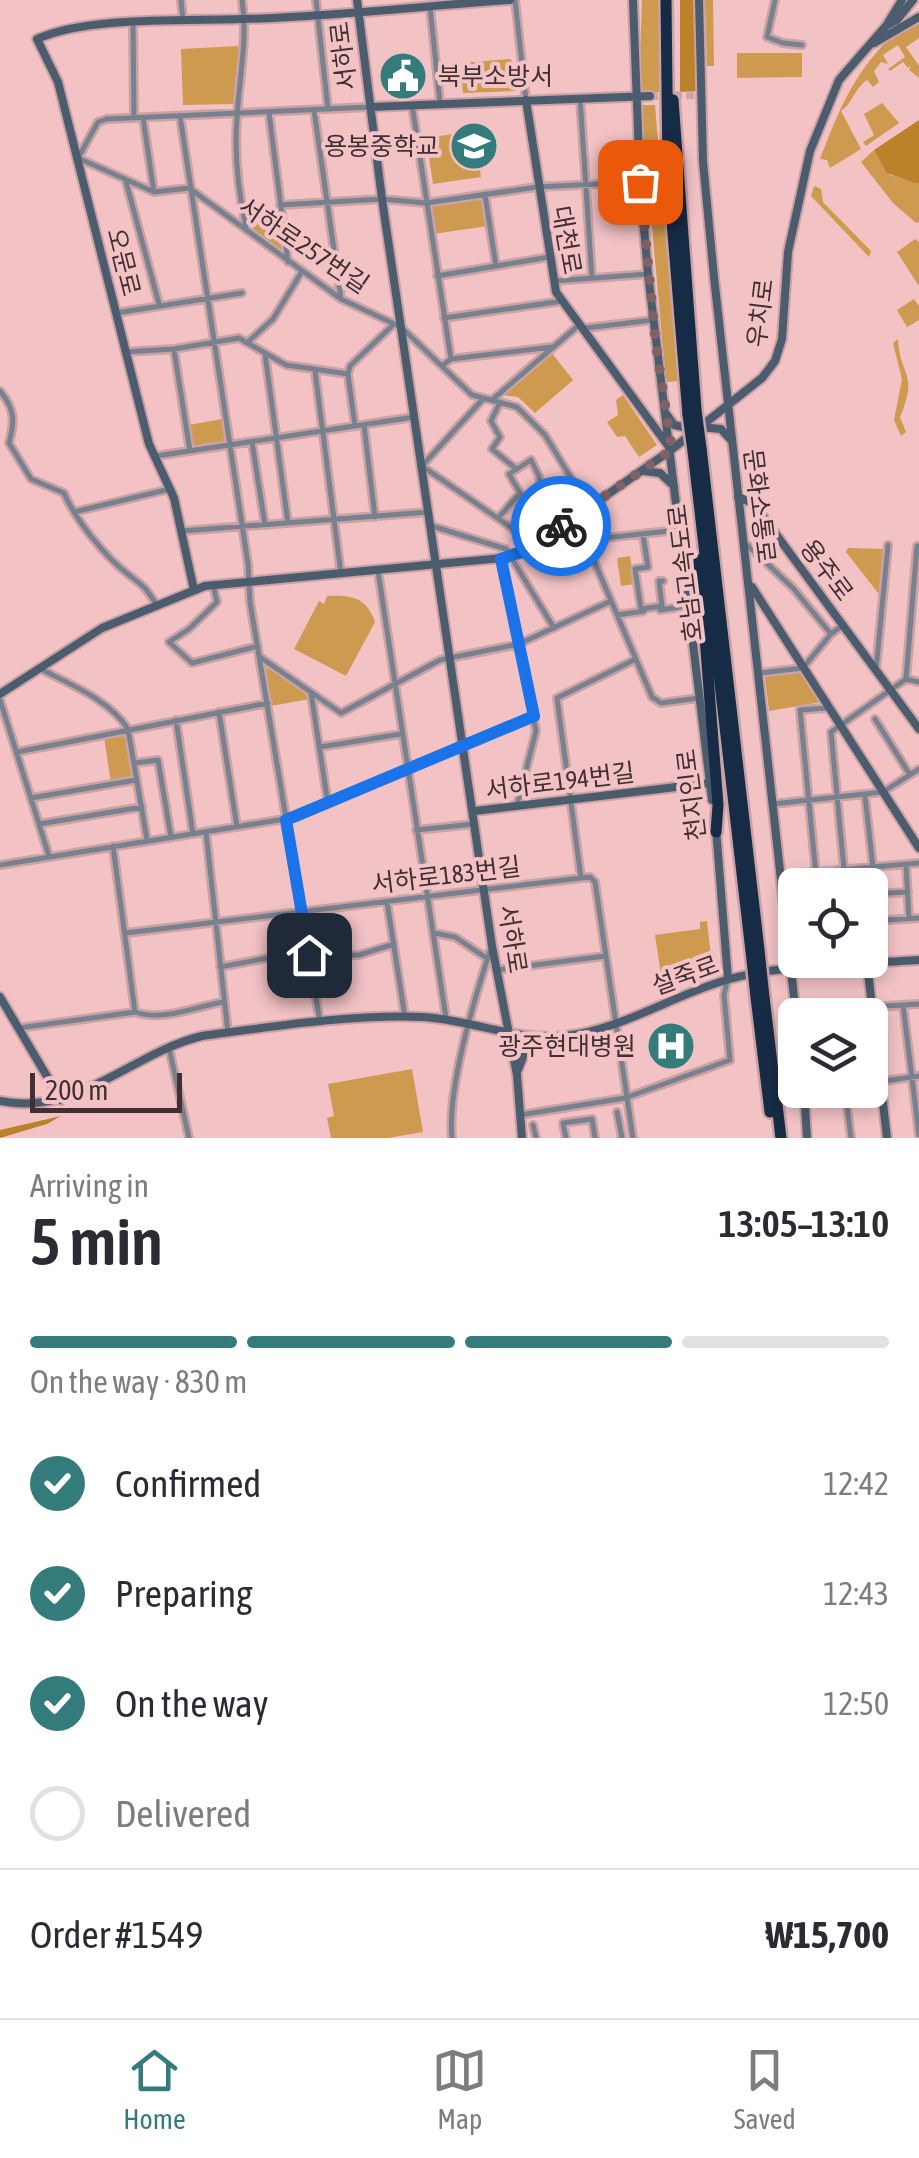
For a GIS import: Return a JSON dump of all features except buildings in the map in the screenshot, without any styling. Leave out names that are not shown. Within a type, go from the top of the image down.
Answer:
[{"type":"highway","name":"호남고속도로","points":[[666,0],[668,172],[692,413],[777,1138]]},
{"type":"highway","name":"호남고속도로","points":[[674,0],[672,78],[692,413]]},
{"type":"highway","name":"호남고속도로","points":[[697,450],[697,481],[755,951]]},
{"type":"highway","points":[[697,481],[696,524],[718,805],[716,832]]},
{"type":"street","points":[[180,0],[183,20]]},
{"type":"street","points":[[242,0],[245,54],[237,114],[236,176],[247,230]]},
{"type":"street","points":[[316,0],[328,108]]},
{"type":"street","name":"서하로","points":[[357,0],[397,326],[430,512],[492,946],[516,1074],[522,1138]]},
{"type":"street","points":[[134,118],[133,22],[245,19],[358,11],[398,4],[430,6],[513,0]]},
{"type":"street","name":"대천로","points":[[513,0],[537,187],[554,281],[579,326],[672,450]]},
{"type":"street","name":"천지인로","points":[[633,0],[635,97],[648,274],[716,832],[728,979]]},
{"type":"street","name":"문화소통로","points":[[699,0],[703,162],[780,868]]},
{"type":"street","points":[[775,0],[767,38],[802,45]]},
{"type":"street","name":"우치로","points":[[0,697],[102,628],[213,584],[512,557],[672,450],[762,378],[775,360],[782,339],[788,252],[804,166],[834,88],[886,26],[902,0]]},
{"type":"street","name":"우치로","points":[[886,26],[897,20],[913,0]]},
{"type":"street","points":[[430,6],[440,104]]},
{"type":"street","points":[[870,45],[919,17]]},
{"type":"street","name":"오문로","points":[[133,22],[60,32],[37,40],[58,82],[153,456],[170,489],[194,590]]},
{"type":"street","name":"서하로","points":[[370,107],[650,96]]},
{"type":"street","points":[[580,98],[592,278]]},
{"type":"street","points":[[412,105],[451,360]]},
{"type":"street","points":[[189,188],[154,192],[78,158],[98,122],[370,107]]},
{"type":"street","points":[[314,110],[341,299]]},
{"type":"street","points":[[269,113],[288,262]]},
{"type":"street","points":[[180,116],[258,646],[320,1023]]},
{"type":"street","points":[[143,118],[154,192]]},
{"type":"street","points":[[126,180],[159,304]]},
{"type":"street","points":[[280,205],[382,200],[426,203],[537,187],[640,182]]},
{"type":"street","name":"서하로257번길","points":[[189,188],[341,299],[397,326],[442,364],[467,392],[483,399]]},
{"type":"street","points":[[486,195],[496,266]]},
{"type":"street","points":[[437,276],[549,257]]},
{"type":"street","points":[[249,341],[273,319],[302,272]]},
{"type":"street","points":[[554,281],[648,274]]},
{"type":"street","points":[[116,313],[242,293]]},
{"type":"street","points":[[444,318],[563,301]]},
{"type":"street","points":[[515,468],[492,449],[500,437],[491,420],[496,401],[579,326],[654,320]]},
{"type":"street","points":[[375,517],[348,374],[350,366],[397,326]]},
{"type":"street","points":[[126,352],[239,338],[286,366],[348,374]]},
{"type":"street","points":[[442,364],[552,348]]},
{"type":"street","points":[[174,349],[190,451]]},
{"type":"street","points":[[264,354],[288,523]]},
{"type":"street","points":[[315,371],[341,574]]},
{"type":"street","points":[[0,391],[12,407],[15,420],[9,444],[31,479],[64,492],[74,517],[125,572],[142,582],[156,604]]},
{"type":"street","points":[[536,544],[422,466],[483,399],[518,408],[545,435],[588,506]]},
{"type":"street","points":[[665,413],[674,424],[721,429],[732,441]]},
{"type":"street","points":[[153,456],[414,417]]},
{"type":"street","points":[[252,442],[265,525]]},
{"type":"street","points":[[498,518],[520,493],[509,474],[531,460],[539,476],[542,499],[559,528]]},
{"type":"street","points":[[639,472],[660,473],[675,489]]},
{"type":"street","points":[[74,512],[170,489]]},
{"type":"street","name":"용주로","points":[[738,496],[753,504],[890,690],[915,716],[919,729]]},
{"type":"street","points":[[182,531],[430,512]]},
{"type":"street","points":[[576,516],[656,701],[699,698]]},
{"type":"street","points":[[432,526],[506,549],[554,628]]},
{"type":"street","points":[[586,540],[678,530]]},
{"type":"street","points":[[643,535],[648,567],[636,569],[641,609],[662,606],[659,581],[663,581]]},
{"type":"street","name":"용주로","points":[[744,542],[793,588],[831,634],[844,625]]},
{"type":"street","points":[[876,670],[888,545]]},
{"type":"street","points":[[906,679],[917,546]]},
{"type":"street","points":[[501,559],[534,716],[535,744],[517,806]]},
{"type":"street","points":[[378,571],[446,1019]]},
{"type":"street","points":[[750,583],[919,848]]},
{"type":"street","points":[[213,584],[217,602],[169,642],[192,663],[258,646]]},
{"type":"street","points":[[260,657],[340,712],[450,657],[520,644],[611,601]]},
{"type":"street","points":[[617,614],[686,606]]},
{"type":"street","points":[[760,672],[803,668],[831,634]]},
{"type":"street","points":[[910,642],[919,642]]},
{"type":"street","points":[[633,1138],[595,882],[581,878],[556,698],[636,659]]},
{"type":"street","points":[[39,668],[112,710],[128,729],[147,841]]},
{"type":"street","points":[[844,868],[831,732],[906,679],[919,682]]},
{"type":"street","points":[[311,693],[328,804]]},
{"type":"street","points":[[0,697],[49,856]]},
{"type":"street","points":[[17,752],[268,702]]},
{"type":"street","points":[[816,868],[800,710],[829,708]]},
{"type":"street","points":[[219,712],[238,827]]},
{"type":"street","points":[[0,866],[286,820],[534,716]]},
{"type":"street","points":[[875,719],[910,775]]},
{"type":"street","points":[[176,720],[194,834]]},
{"type":"street","points":[[320,748],[401,734]]},
{"type":"street","points":[[134,763],[158,760],[172,837]]},
{"type":"street","points":[[773,804],[883,792],[919,769]]},
{"type":"street","points":[[31,798],[137,780]]},
{"type":"street","name":"서하로194번길","points":[[475,811],[710,783]]},
{"type":"street","points":[[866,796],[872,867]]},
{"type":"street","points":[[39,824],[142,807]]},
{"type":"street","points":[[416,830],[476,824]]},
{"type":"street","points":[[206,832],[228,1033]]},
{"type":"street","points":[[113,846],[136,1012]]},
{"type":"street","points":[[858,868],[919,863]]},
{"type":"street","points":[[906,865],[909,918]]},
{"type":"street","name":"서하로183번길","points":[[126,933],[581,878]]},
{"type":"street","points":[[888,893],[908,892]]},
{"type":"street","points":[[387,902],[405,1017]]},
{"type":"street","points":[[888,920],[919,918]]},
{"type":"street","points":[[434,933],[455,937],[488,959]]},
{"type":"street","points":[[220,967],[271,957],[359,954],[394,944]]},
{"type":"street","points":[[452,1138],[452,1103],[469,1023],[492,946]]},
{"type":"street","points":[[497,970],[604,956]]},
{"type":"street","name":"설죽로","points":[[888,962],[919,960]]},
{"type":"street","name":"설죽로","points":[[0,1101],[22,1104],[60,1100],[194,1038],[405,1017],[565,1036],[728,979],[778,971]]},
{"type":"street","points":[[520,1115],[626,1098],[730,1060],[724,995],[728,979]]},
{"type":"street","points":[[0,997],[60,1100]]},
{"type":"street","points":[[19,1028],[136,1012],[149,1016],[174,1013],[224,1002]]},
{"type":"street","points":[[888,1006],[918,1004]]},
{"type":"street","points":[[904,1005],[916,1076],[919,1135]]},
{"type":"street","points":[[516,1074],[526,1049],[540,1036]]},
{"type":"street","points":[[169,1048],[189,1138]]},
{"type":"street","points":[[888,1080],[916,1076]]},
{"type":"street","points":[[805,1108],[807,1138]]},
{"type":"street","points":[[847,1108],[850,1138]]},
{"type":"street","points":[[883,1108],[887,1138]]},
{"type":"street","points":[[617,1112],[622,1138]]},
{"type":"street","points":[[566,1138],[563,1123],[592,1119],[595,1138]]},
{"type":"street","points":[[533,1125],[536,1138]]},
{"type":"shaded area","points":[[642,0],[662,0],[660,92],[639,92]]},
{"type":"shaded area","points":[[680,0],[696,0],[697,91],[680,92]]},
{"type":"shaded area","points":[[705,0],[713,0],[714,66],[707,66]]},
{"type":"shaded area","points":[[919,24],[919,38],[906,47],[919,66],[919,78],[903,62],[888,69],[905,57],[898,45],[883,55],[888,64],[881,62],[874,71],[879,82],[873,87],[867,80],[841,111],[861,149],[830,168],[827,160],[820,159],[840,109],[856,80],[890,38],[894,40],[892,37]]},
{"type":"shaded area","points":[[239,46],[233,104],[183,105],[181,49]]},
{"type":"shaded area","points":[[737,53],[802,53],[802,77],[737,78]]},
{"type":"shaded area","points":[[511,59],[516,91],[463,93],[460,63]]},
{"type":"shaded area","points":[[882,103],[899,123],[866,146],[863,142],[874,135],[864,114]]},
{"type":"shaded area","points":[[641,105],[655,105],[678,381],[666,382]]},
{"type":"shaded area","points":[[919,120],[919,183],[915,183],[887,173],[874,150]]},
{"type":"shaded area","points":[[474,131],[481,177],[433,184],[426,138]]},
{"type":"shaded area","points":[[874,150],[890,175],[919,183],[919,222],[893,203],[861,162]]},
{"type":"shaded area","points":[[814,186],[821,189],[823,202],[871,251],[869,257],[811,196]]},
{"type":"shaded area","points":[[482,197],[488,226],[433,234],[429,204]]},
{"type":"shaded area","points":[[278,205],[285,256],[252,229]]},
{"type":"shaded area","points":[[915,239],[919,242],[919,286],[897,252]]},
{"type":"shaded area","points":[[914,299],[919,306],[919,320],[907,327],[897,310]]},
{"type":"shaded area","points":[[898,339],[908,383],[900,417],[906,432],[901,436],[894,420],[902,379],[893,343]]},
{"type":"shaded area","points":[[551,352],[573,380],[535,413],[518,397],[502,395]]},
{"type":"shaded area","points":[[623,395],[657,445],[639,457],[625,436],[617,437],[607,422],[618,415],[616,400]]},
{"type":"shaded area","points":[[222,419],[226,442],[193,447],[189,425]]},
{"type":"shaded area","points":[[848,548],[886,549],[882,598],[846,552]]},
{"type":"shaded area","points":[[630,556],[635,584],[621,586],[617,558]]},
{"type":"shaded area","points":[[327,596],[357,599],[375,622],[346,676],[294,649],[319,601],[324,604]]},
{"type":"shaded area","points":[[269,667],[308,693],[310,699],[271,706],[264,671]]},
{"type":"shaded area","points":[[804,673],[822,702],[769,711],[765,678],[768,674]]},
{"type":"shaded area","points":[[126,733],[134,779],[111,783],[104,737]]},
{"type":"shaded area","points":[[707,921],[712,965],[662,981],[655,935],[700,929],[700,922]]},
{"type":"shaded area","points":[[412,1069],[423,1132],[388,1138],[331,1138],[327,1118],[334,1116],[328,1084]]},
{"type":"shaded area","points":[[61,1116],[47,1124],[0,1138],[0,1130]]},
{"type":"tunnel","points":[[650,96],[696,95]]},
{"type":"way so far","points":[[561,526],[672,450],[662,398],[640,182]]},
{"type":"place","name":"북부소방서","points":[[403,76]]},
{"type":"place","name":"용봉중학교","points":[[474,146]]},
{"type":"place","name":"광주현대병원","points":[[671,1046]]},
{"type":"route","points":[[309,955],[286,820],[534,716],[501,559],[529,549],[561,526]]}]
